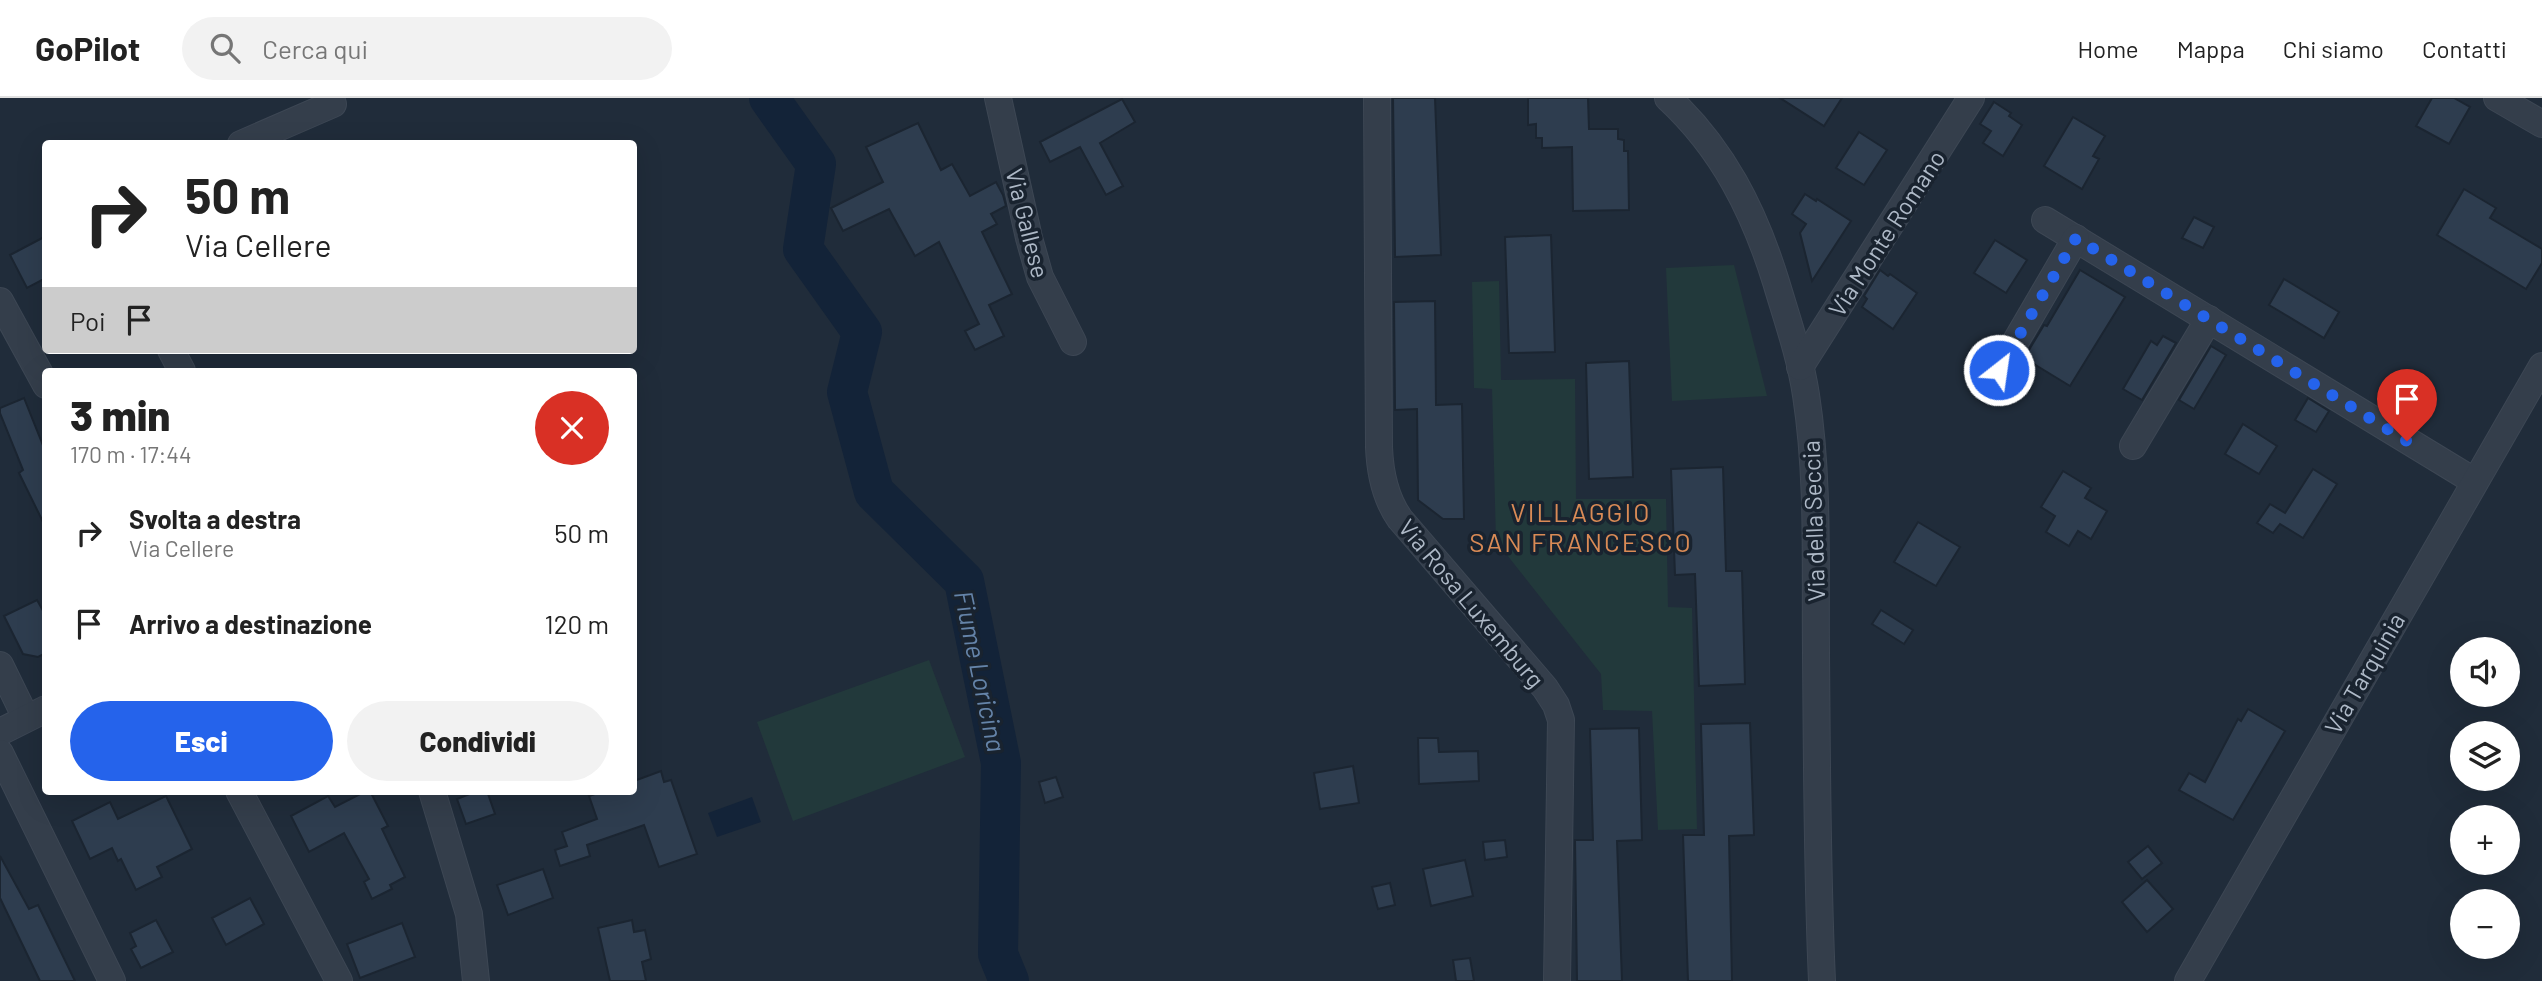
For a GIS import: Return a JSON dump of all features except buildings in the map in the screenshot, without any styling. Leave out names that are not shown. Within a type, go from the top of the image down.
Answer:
[{"type":"street","name":"Via Gallese","points":[[998,98],[1040,276],[1073,342]]},
{"type":"street","name":"Via Rosa Luxemburg","points":[[1377,98],[1379,457],[1384,486],[1391,505],[1406,527],[1545,688],[1558,711],[1561,720],[1557,981]]},
{"type":"street","name":"Via della Seccia","points":[[1668,98],[1721,158],[1741,194],[1766,250],[1800,367],[1811,435],[1814,501],[1818,886],[1822,981]]},
{"type":"street","name":"Via Monte Romano","points":[[1800,367],[1971,98]]},
{"type":"street","points":[[2497,98],[2542,124]]},
{"type":"street","points":[[250,140],[333,104]]},
{"type":"street","points":[[2045,219],[2474,481]]},
{"type":"street","points":[[1999,370],[2076,238]]},
{"type":"street","points":[[0,301],[42,378]]},
{"type":"street","points":[[2133,446],[2209,319]]},
{"type":"street","name":"Via Tarquinia","points":[[2188,981],[2542,366]]},
{"type":"street","points":[[0,666],[36,714],[0,732]]},
{"type":"street","points":[[0,753],[113,981]]},
{"type":"street","points":[[241,795],[339,981]]},
{"type":"street","points":[[433,795],[470,914],[476,981]]},
{"type":"green space","points":[[1734,265],[1767,396],[1672,401],[1666,268]]},
{"type":"green space","points":[[1499,281],[1501,380],[1575,379],[1576,499],[1666,499],[1668,607],[1692,608],[1697,829],[1658,830],[1652,711],[1603,710],[1601,674],[1496,541],[1492,389],[1474,388],[1472,282]]},
{"type":"green space","points":[[929,660],[965,757],[793,821],[757,722]]},
{"type":"water","points":[[752,797],[761,822],[717,837],[708,813]]},
{"type":"waterway","name":"Fiume Loricina","points":[[769,98],[816,164],[803,249],[862,332],[847,392],[874,492],[964,581],[1001,763],[998,954],[1009,981]]},
{"type":"district","name":"VILLAGGIO SAN FRANCESCO","points":[[1581,526]]},
{"type":"route","points":[[1999,370],[2076,238],[2407,441]]}]
